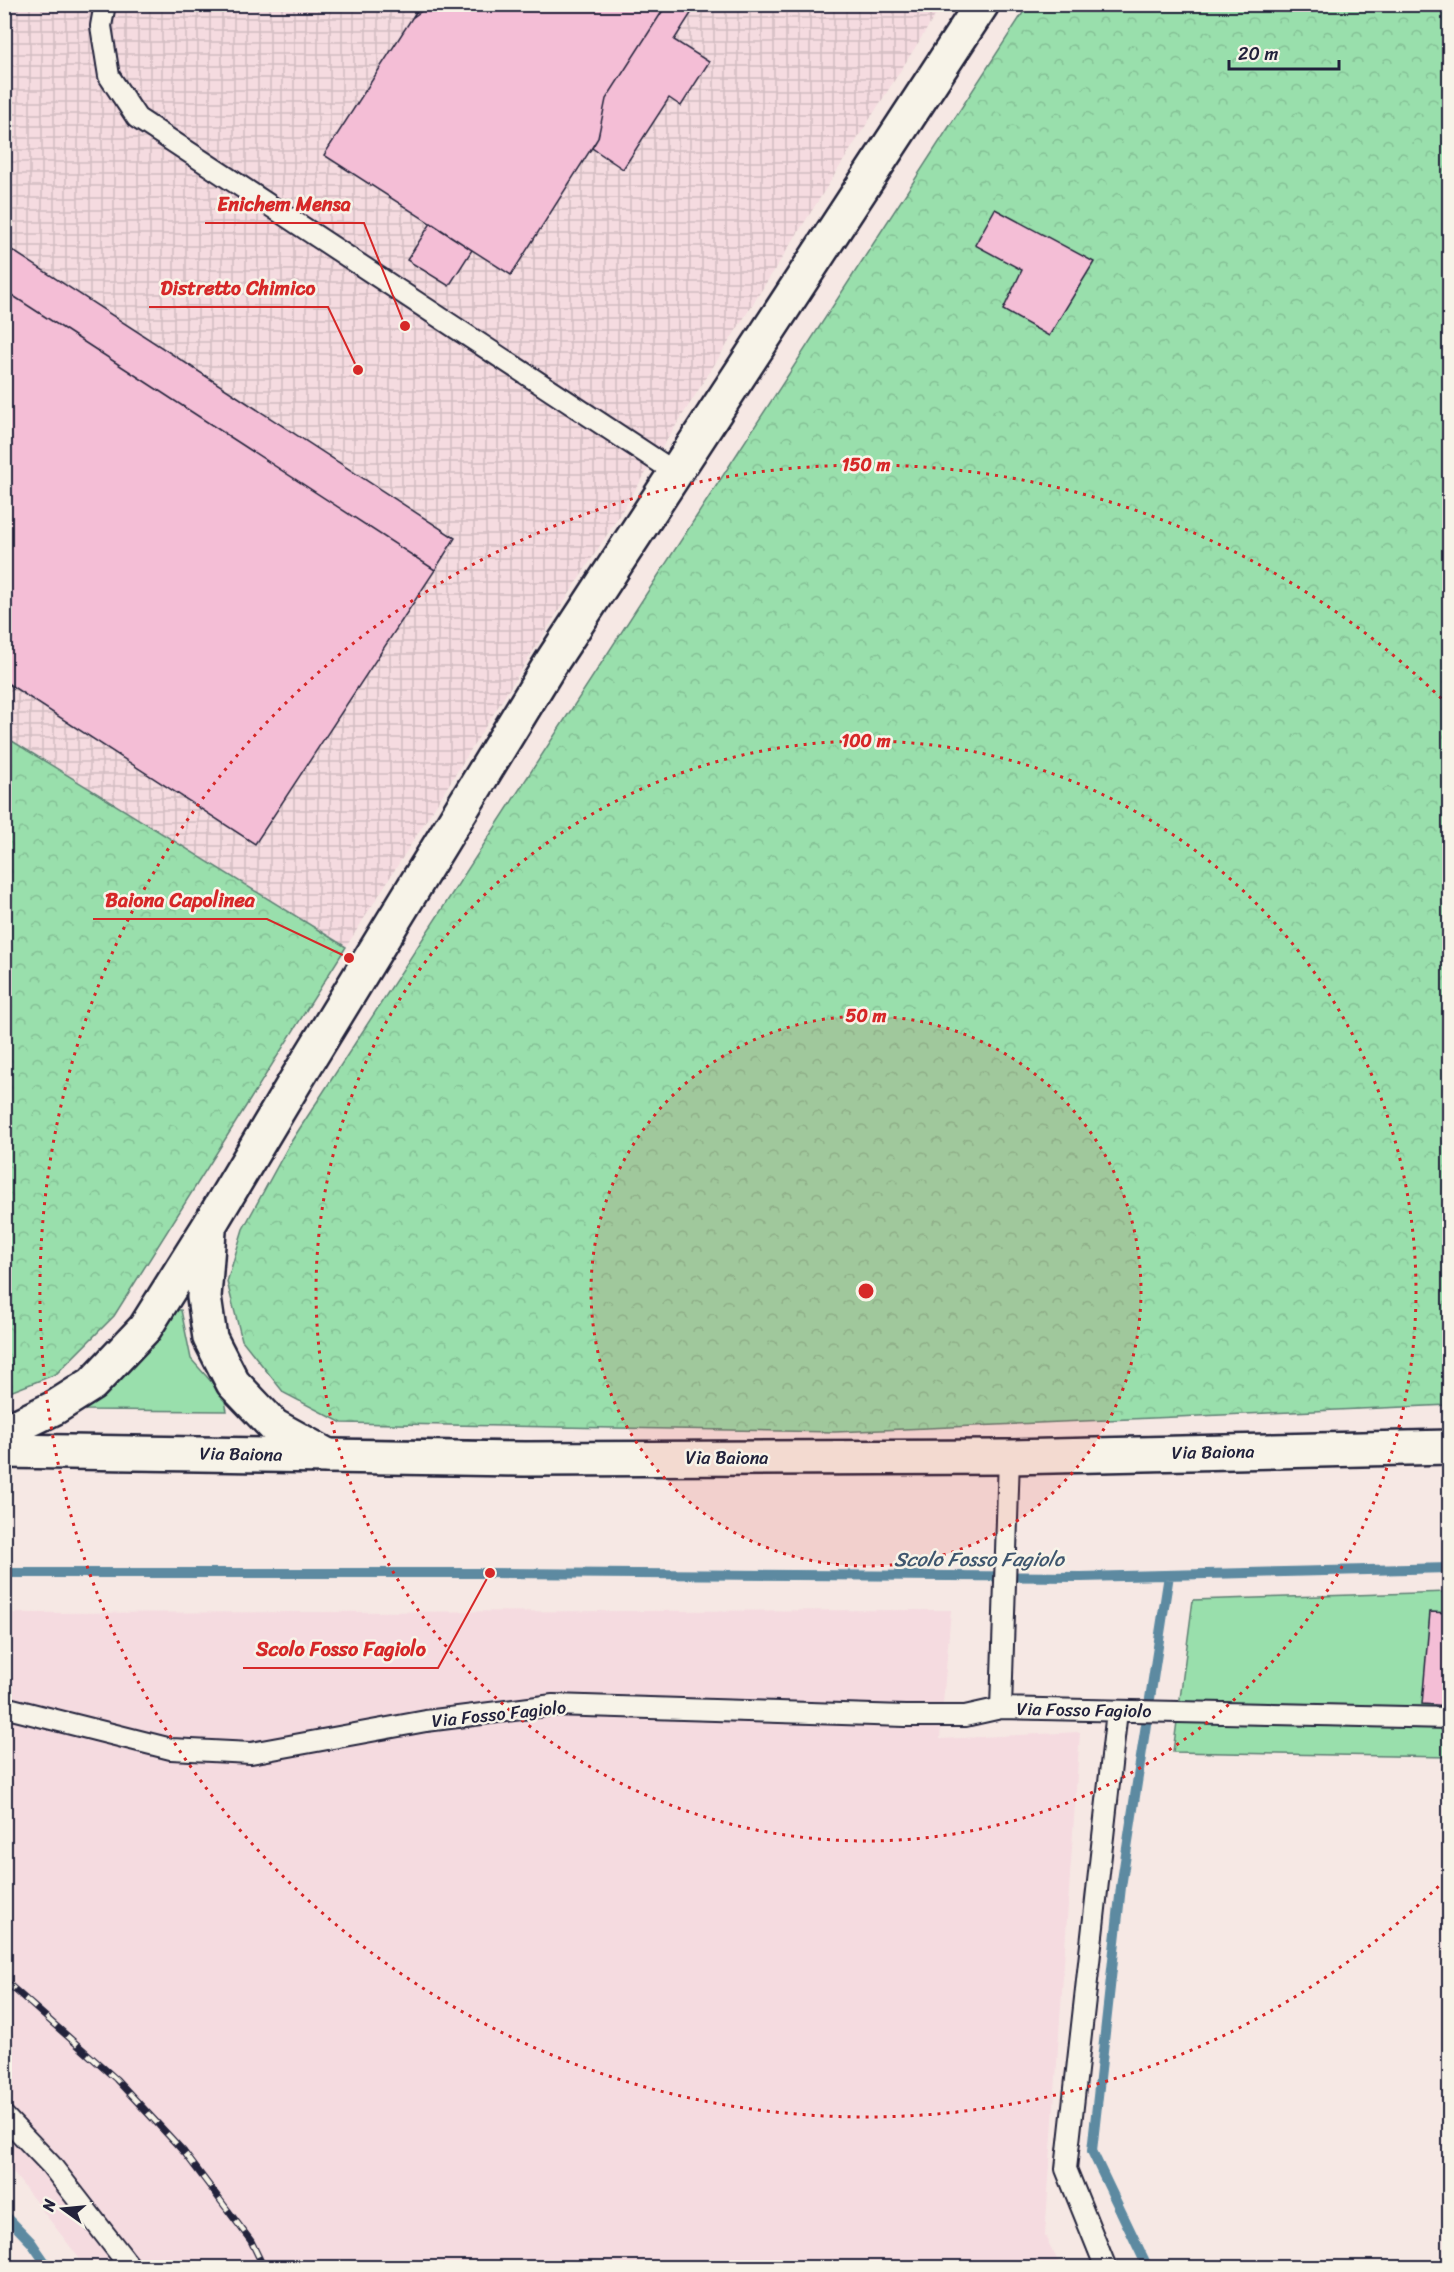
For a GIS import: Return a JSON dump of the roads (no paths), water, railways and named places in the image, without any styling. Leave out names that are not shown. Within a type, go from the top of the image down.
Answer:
[{"type":"street","points":[[4,1429],[19,1425],[54,1408],[92,1384],[145,1328],[551,663],[982,4]]},
{"type":"street","points":[[209,1226],[204,1297],[210,1338],[233,1383],[274,1426],[328,1456]]},
{"type":"street","name":"Via Baiona","points":[[4,1451],[525,1459],[1010,1457],[1449,1447]]},
{"type":"lane","points":[[105,4],[101,26],[109,76],[137,118],[676,473]]},
{"type":"lane","name":"Via Fosso Fagiolo","points":[[1001,1708],[1010,1457]]},
{"type":"lane","name":"Via Fosso Fagiolo","points":[[4,1707],[171,1749],[251,1753],[426,1721],[553,1706],[925,1716],[965,1716],[1001,1708],[1449,1718]]},
{"type":"lane","points":[[1106,2268],[1066,2169],[1124,1711]]},
{"type":"lane","points":[[4,2116],[51,2165],[130,2268]]},
{"type":"waterway","name":"Scolo Fosso Fagiolo","points":[[4,1573],[490,1573],[1081,1577],[1450,1568]]},
{"type":"waterway","points":[[1148,2268],[1092,2151],[1121,1887],[1169,1575]]},
{"type":"waterway","points":[[4,2214],[31,2242],[49,2268]]},
{"type":"railway","points":[[4,1980],[116,2079],[184,2152],[251,2241],[264,2268]]},
{"type":"place","name":"Enichem Mensa","points":[[405,326]]},
{"type":"place","name":"Distretto Chimico","points":[[358,370]]},
{"type":"place","name":"Baiona Capolinea","points":[[349,958]]},
{"type":"place","name":"Scolo Fosso Fagiolo","points":[[490,1573]]}]
